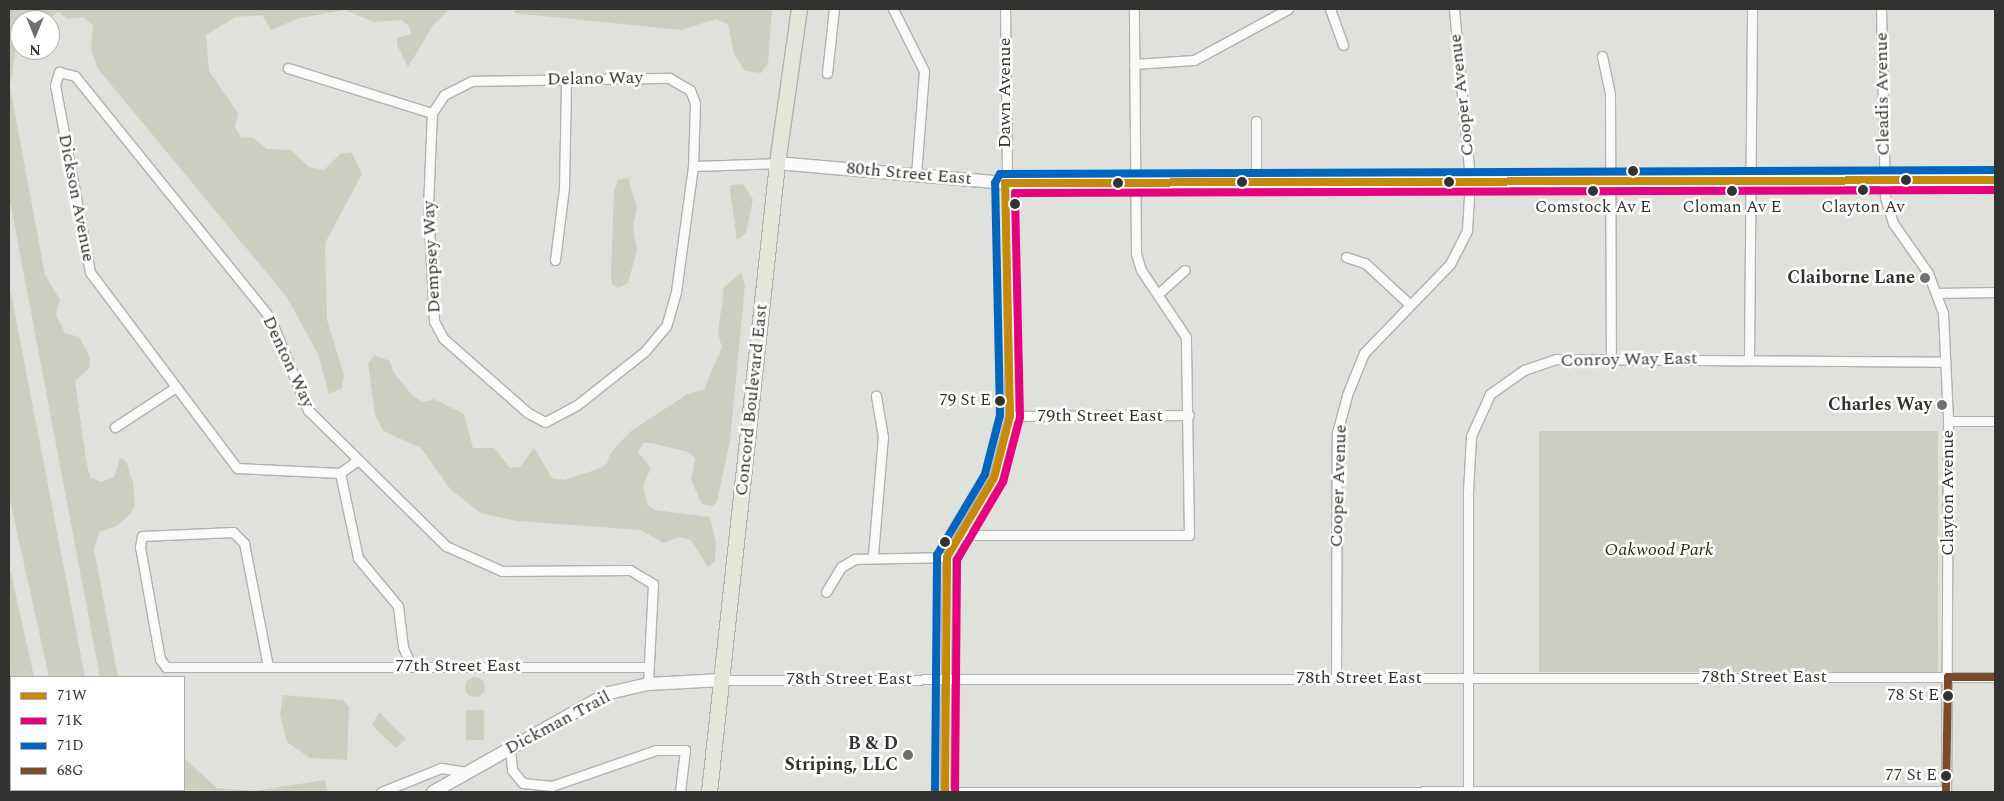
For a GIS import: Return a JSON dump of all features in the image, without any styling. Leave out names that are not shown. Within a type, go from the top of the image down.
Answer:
[{"type":"main road","name":"Concord Boulevard East","points":[[709,792],[777,163],[799,9]]},
{"type":"street","points":[[827,73],[834,9]]},
{"type":"street","points":[[893,9],[924,71],[916,175]]},
{"type":"street","name":"Dawn Avenue","points":[[947,557],[962,535],[994,478],[1010,416],[1005,9]]},
{"type":"street","points":[[962,535],[1189,536],[1189,415],[1186,337],[1141,270],[1136,254],[1134,9]]},
{"type":"street","points":[[1134,64],[1194,60],[1273,12],[1288,9]]},
{"type":"street","points":[[1330,9],[1343,45]]},
{"type":"street","name":"Cooper Avenue","points":[[1336,678],[1337,433],[1364,353],[1408,303],[1454,257],[1467,230],[1470,179],[1454,9]]},
{"type":"street","points":[[1748,358],[1754,180],[1752,9]]},
{"type":"street","name":"Cleadis Avenue","points":[[1881,9],[1884,180]]},
{"type":"street","points":[[1602,56],[1610,94],[1612,180],[1611,358]]},
{"type":"street","points":[[288,68],[432,114]]},
{"type":"street","name":"Dickson Avenue","points":[[59,72],[55,85],[90,272],[176,387]]},
{"type":"street","name":"Denton Way","points":[[59,72],[75,76],[270,318],[308,410],[446,546],[473,562],[502,571],[630,570],[653,584],[648,667]]},
{"type":"street","name":"Delano Way","points":[[432,114],[444,95],[472,81],[668,78],[690,90],[695,103],[694,166]]},
{"type":"street","points":[[555,260],[564,188],[566,79]]},
{"type":"street","name":"Dempsey Way","points":[[432,114],[428,207],[434,321],[443,338],[528,413],[545,422],[577,405],[644,352],[666,326],[676,292],[694,166]]},
{"type":"street","points":[[1256,121],[1256,180]]},
{"type":"street","name":"80th Street East","points":[[694,166],[777,163],[1006,183],[1135,180],[1995,180]]},
{"type":"street","name":"Clayton Avenue","points":[[1884,180],[1893,223],[1928,273],[1943,313],[1948,421],[1946,792]]},
{"type":"street","points":[[1346,257],[1365,263],[1408,303]]},
{"type":"street","points":[[1158,294],[1185,270]]},
{"type":"street","points":[[1936,292],[1995,292]]},
{"type":"street","name":"Conroy Way East","points":[[1468,791],[1471,436],[1490,394],[1524,370],[1556,359],[1748,358],[1945,362]]},
{"type":"street","points":[[115,427],[176,387],[237,468],[340,473],[358,460]]},
{"type":"street","points":[[873,555],[883,447],[876,396]]},
{"type":"street","name":"79th Street East","points":[[1010,416],[1189,415]]},
{"type":"street","points":[[1948,421],[1995,421]]},
{"type":"street","points":[[340,473],[358,558],[398,606],[403,647],[411,665]]},
{"type":"street","name":"77th Street East","points":[[268,667],[244,543],[239,536],[233,532],[142,536],[140,547],[160,659],[166,667],[268,667],[411,665],[648,667]]},
{"type":"street","points":[[826,592],[841,567],[873,555],[947,557],[944,678],[945,792],[1946,792]]},
{"type":"street","points":[[648,667],[648,684]]},
{"type":"street","name":"78th Street East","points":[[722,680],[1995,677]]},
{"type":"street","name":"Dickman Trail","points":[[433,792],[609,693],[648,684],[722,680]]},
{"type":"street","points":[[510,750],[512,770],[523,783],[552,786],[656,750],[685,750],[680,792]]},
{"type":"street","points":[[381,792],[441,768],[467,772]]},
{"type":"green space","points":[[9,9],[450,9],[434,24],[408,67],[397,45],[397,38],[411,34],[409,26],[401,20],[374,22],[345,10],[299,18],[271,30],[262,15],[236,17],[206,35],[209,71],[238,113],[235,127],[241,138],[252,137],[267,149],[291,150],[309,167],[324,170],[340,154],[351,152],[362,174],[325,243],[327,320],[344,375],[342,388],[329,394],[318,354],[286,296],[98,69],[91,50],[93,26],[84,17],[68,19],[60,13],[60,10],[10,10],[10,60],[14,60],[10,87],[45,275],[60,300],[56,315],[65,333],[79,337],[90,358],[90,367],[75,381],[90,477],[101,482],[114,477],[120,458],[126,461],[133,483],[135,506],[131,513],[117,526],[99,532],[94,549],[118,676],[100,676],[9,196]]},
{"type":"green space","points":[[516,9],[772,9],[768,63],[761,73],[745,71],[734,54],[728,24],[716,19],[681,30],[514,13]]},
{"type":"green space","points":[[628,178],[637,208],[633,226],[637,250],[628,283],[618,288],[612,284],[611,275],[614,191],[618,180]]},
{"type":"green space","points":[[743,184],[753,199],[746,233],[737,240],[730,190],[731,185]]},
{"type":"green space","points":[[741,273],[745,285],[730,441],[717,501],[713,506],[702,504],[691,480],[695,458],[688,452],[652,443],[643,443],[638,452],[651,468],[643,486],[647,504],[655,510],[710,517],[716,544],[715,561],[708,567],[691,540],[679,537],[664,543],[641,530],[517,521],[481,513],[451,490],[421,448],[383,431],[375,414],[368,363],[374,355],[390,361],[394,373],[412,395],[423,402],[434,399],[464,414],[473,448],[494,448],[510,468],[520,467],[534,448],[552,478],[564,480],[595,470],[606,465],[612,451],[631,431],[686,395],[704,389],[722,347],[718,334],[724,287]]},
{"type":"green space","points":[[9,283],[85,676],[49,676],[9,496]]},
{"type":"green space","name":"Oakwood Park","points":[[1539,431],[1938,431],[1938,672],[1539,672]]},
{"type":"green space","points":[[9,564],[34,676],[10,676]]},
{"type":"green space","points":[[475,677],[482,680],[485,687],[482,694],[475,697],[468,694],[465,687],[468,680]]},
{"type":"green space","points":[[283,695],[343,700],[349,707],[347,760],[310,758],[287,742],[280,715]]},
{"type":"green space","points":[[466,710],[484,710],[484,740],[466,740]]},
{"type":"green space","points":[[379,712],[406,739],[396,748],[372,725]]},
{"type":"green space","points":[[185,759],[217,788],[254,791],[325,780],[328,792],[185,791]]},
{"type":"transit line","name":"71D","points":[[935,792],[937,555],[985,474],[1000,415],[995,183],[1000,174],[1995,170]]},
{"type":"transit line","name":"71W","points":[[945,792],[947,557],[994,478],[1010,416],[1005,183],[1995,180]]},
{"type":"transit line","name":"71K","points":[[955,792],[957,560],[1003,482],[1020,417],[1015,193],[1995,190]]},
{"type":"transit line","name":"68G","points":[[1946,792],[1948,677],[1995,677]]},
{"type":"place","name":"Clayton Av","points":[[1863,190]]},
{"type":"place","name":"Comstock Av E","points":[[1593,191]]},
{"type":"place","name":"Cloman Av E","points":[[1732,191]]},
{"type":"place","name":"Claiborne Lane","points":[[1925,278]]},
{"type":"place","name":"79 St E","points":[[1000,401]]},
{"type":"place","name":"Charles Way","points":[[1942,405]]},
{"type":"place","name":"78 St E","points":[[1948,696]]},
{"type":"place","name":"B & D Striping, LLC","points":[[908,755]]},
{"type":"place","name":"77 St E","points":[[1946,776]]}]
